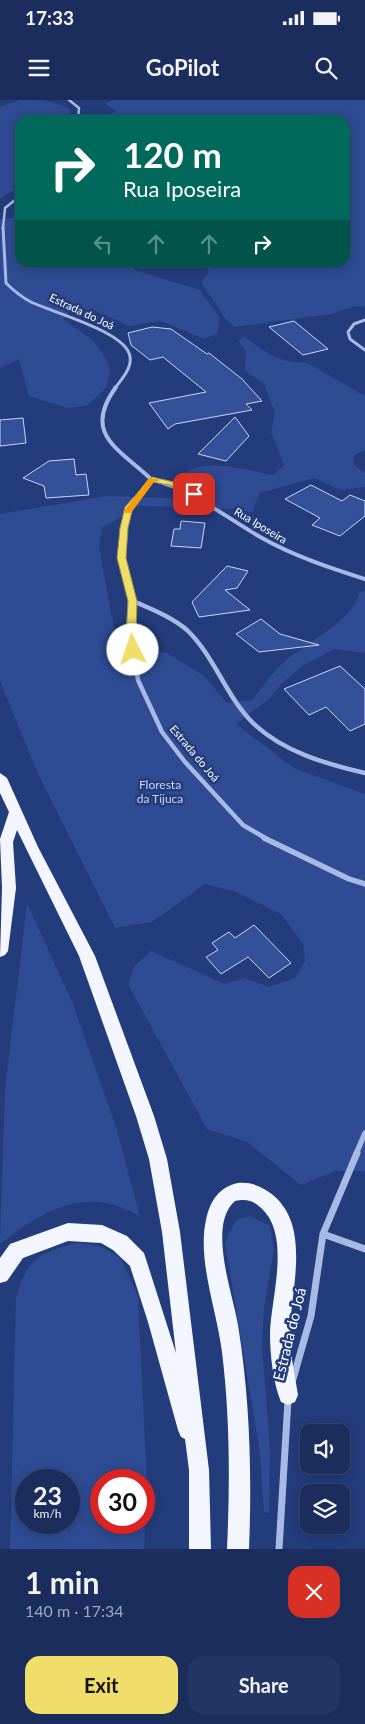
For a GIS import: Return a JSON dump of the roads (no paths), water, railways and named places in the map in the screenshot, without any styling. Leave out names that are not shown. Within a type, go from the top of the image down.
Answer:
[{"type":"highway","points":[[0,778],[15,813],[87,956],[146,1116],[155,1150],[171,1232],[199,1470],[200,1549]]},
{"type":"highway","points":[[0,951],[9,888],[6,842],[15,813]]},
{"type":"highway","points":[[238,1549],[241,1486],[238,1412],[233,1355],[212,1231],[220,1202],[228,1195],[239,1191],[255,1192],[267,1199],[278,1212],[284,1231],[287,1248],[280,1335],[288,1395]]},
{"type":"highway","points":[[0,1274],[17,1252],[68,1232],[102,1234],[120,1243],[137,1260],[158,1322],[199,1470]]},
{"type":"street","points":[[69,100],[79,108],[78,115]]},
{"type":"street","name":"Estrada do Joá","points":[[15,199],[7,204],[4,211],[3,253],[6,283],[22,296],[109,335],[126,347],[132,356],[131,366],[103,404],[100,416],[102,429],[113,444],[152,479],[129,507],[124,528],[121,558],[133,601],[131,635],[138,680],[162,732],[186,762],[243,825],[257,835],[349,879],[365,884]]},
{"type":"street","points":[[365,320],[354,324],[348,332],[350,339],[365,350]]},
{"type":"street","name":"Rua Iposeira","points":[[152,479],[171,483],[194,494],[261,537],[295,555],[365,579]]},
{"type":"street","points":[[133,601],[161,615],[192,635],[253,723],[280,744],[330,765],[365,773]]},
{"type":"street","name":"Estrada do Joá","points":[[280,1549],[288,1395],[311,1316],[323,1234],[365,1133]]},
{"type":"street","points":[[323,1234],[365,1249]]},
{"type":"park label","name":"Floresta da Tijuca","points":[[160,791]]}]
